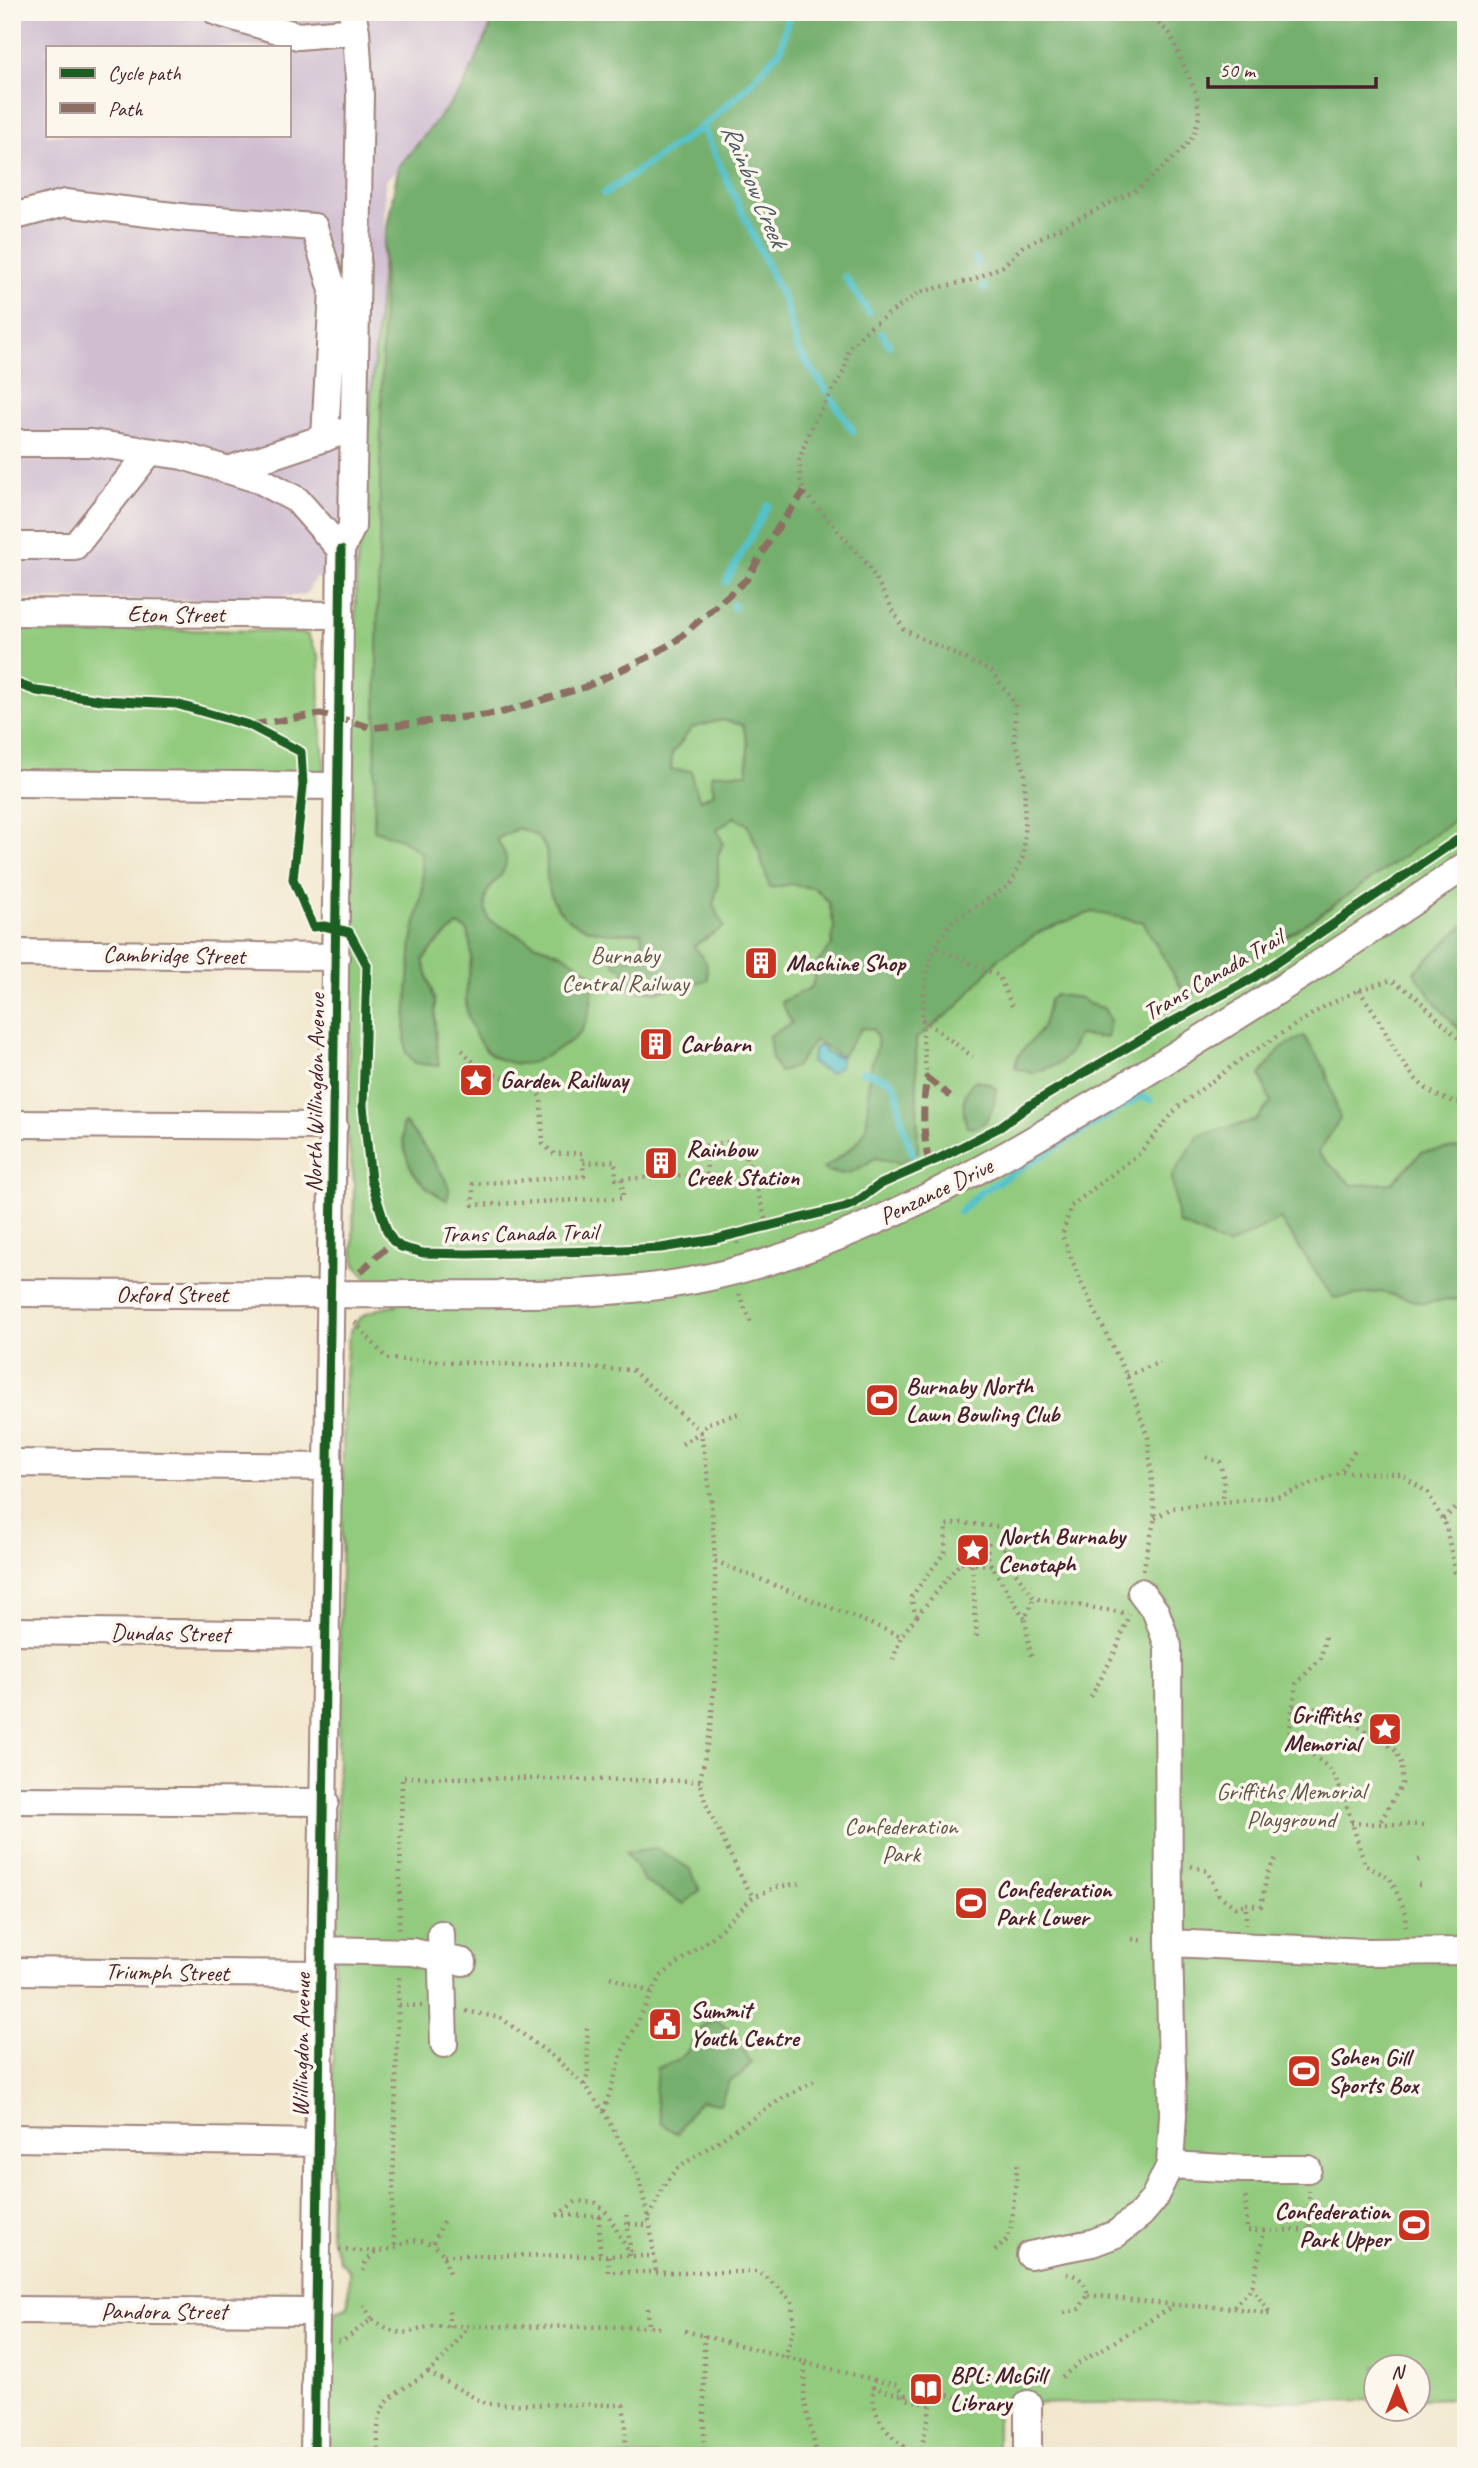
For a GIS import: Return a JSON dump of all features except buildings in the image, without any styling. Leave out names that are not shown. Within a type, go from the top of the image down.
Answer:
[{"type":"street","points":[[218,12],[298,36],[354,22]]},
{"type":"street","name":"North Willingdon Avenue","points":[[327,1635],[341,550],[352,527],[360,95],[354,22]]},
{"type":"street","points":[[12,201],[314,228],[333,290],[326,438]]},
{"type":"street","points":[[12,217],[65,204]]},
{"type":"street","points":[[228,470],[354,428]]},
{"type":"street","points":[[12,443],[91,443],[183,456],[260,480],[297,500],[341,550]]},
{"type":"street","points":[[12,546],[75,546],[150,452]]},
{"type":"street","name":"Eton Street","points":[[12,612],[340,615]]},
{"type":"street","points":[[12,783],[338,786]]},
{"type":"street","name":"Penzance Drive","points":[[331,1296],[536,1294],[678,1283],[744,1268],[825,1241],[928,1197],[1042,1135],[1290,984],[1466,865]]},
{"type":"street","name":"Cambridge Street","points":[[12,953],[336,957]]},
{"type":"street","points":[[12,1124],[334,1126]]},
{"type":"street","name":"Oxford Street","points":[[12,1293],[331,1296]]},
{"type":"street","points":[[12,1463],[329,1467]]},
{"type":"street","points":[[1030,2255],[1093,2243],[1116,2234],[1141,2214],[1153,2200],[1170,2165],[1173,2115],[1169,1943],[1168,1646],[1156,1612],[1141,1592]]},
{"type":"street","name":"Dundas Street","points":[[12,1631],[327,1635]]},
{"type":"street","name":"Willingdon Avenue","points":[[314,2456],[327,1635]]},
{"type":"street","points":[[12,1801],[325,1802]]},
{"type":"street","points":[[1169,1943],[1366,1952],[1466,1951]]},
{"type":"street","name":"Triumph Street","points":[[12,1971],[321,1962],[448,1951],[443,2007]]},
{"type":"street","points":[[443,2007],[443,2044]]},
{"type":"street","points":[[12,2138],[319,2143]]},
{"type":"street","points":[[1170,2165],[1308,2169]]},
{"type":"street","name":"Pandora Street","points":[[12,2309],[317,2312]]},
{"type":"street","points":[[1028,2404],[1028,2456]]},
{"type":"path","points":[[927,1078],[921,1018],[930,960],[935,947],[950,923],[1010,885],[1024,855],[1025,772],[1015,742],[1015,704],[991,671],[904,630],[867,565],[804,492],[799,461],[809,431],[844,371],[850,347],[870,327],[920,292],[972,280],[1003,266],[1022,247],[1138,189],[1181,151],[1193,136],[1199,117],[1197,95],[1170,34],[1146,12]]},
{"type":"path","points":[[935,947],[999,976],[1012,1006]]},
{"type":"path","points":[[1141,1592],[1144,1564],[1155,1518],[1148,1438],[1127,1376],[1081,1282],[1062,1235],[1071,1206],[1140,1153],[1178,1107],[1240,1060],[1325,1006],[1359,990],[1391,980],[1414,995],[1466,1046]]},
{"type":"path","points":[[1359,990],[1411,1076],[1433,1093],[1466,1103]]},
{"type":"path","points":[[921,1018],[973,1057]]},
{"type":"path","points":[[462,1050],[475,1064],[493,1074],[534,1088],[541,1099],[543,1144],[554,1154],[583,1153],[584,1176],[472,1184],[473,1205],[622,1198],[622,1179]]},
{"type":"path","points":[[583,1163],[615,1161],[616,1179],[707,1174],[706,1146],[734,1141],[754,1180],[763,1228],[780,1224]]},
{"type":"path","points":[[726,1237],[743,1233]]},
{"type":"path","points":[[738,1291],[752,1325]]},
{"type":"path","points":[[355,1322],[387,1359],[632,1370],[701,1432],[711,1498],[716,1659],[711,1727],[700,1781],[705,1802],[753,1896]]},
{"type":"path","points":[[1127,1376],[1160,1363]]},
{"type":"path","points":[[682,1444],[701,1432],[708,1423],[743,1412]]},
{"type":"path","points":[[1341,1472],[1357,1447]]},
{"type":"path","points":[[1206,1457],[1220,1462],[1224,1480],[1223,1502]]},
{"type":"path","points":[[1155,1518],[1171,1508],[1282,1496],[1341,1472],[1400,1474],[1428,1493],[1447,1526],[1455,1572],[1466,1582]]},
{"type":"path","points":[[1443,1519],[1466,1500]]},
{"type":"path","points":[[916,1617],[911,1597],[945,1552],[946,1525],[961,1523],[1002,1527],[1006,1559],[1034,1598],[1130,1613],[1116,1650],[1091,1697]]},
{"type":"path","points":[[893,1660],[901,1636],[960,1563],[962,1540],[989,1540],[987,1553],[990,1565],[1025,1619],[1031,1656]]},
{"type":"path","points":[[715,1561],[901,1636]]},
{"type":"path","points":[[960,1563],[990,1565]]},
{"type":"path","points":[[972,1565],[976,1641]]},
{"type":"path","points":[[1025,1619],[1034,1598]]},
{"type":"path","points":[[1325,1637],[1321,1658],[1296,1685],[1289,1735],[1298,1746],[1322,1762],[1334,1776],[1365,1865],[1390,1878],[1406,1913]]},
{"type":"path","points":[[1293,1706],[1325,1710],[1375,1735],[1396,1751],[1402,1765],[1402,1784],[1380,1824]]},
{"type":"path","points":[[399,1937],[402,1777],[700,1781]]},
{"type":"path","points":[[1352,1823],[1423,1825]]},
{"type":"path","points":[[1169,1869],[1193,1866],[1207,1871],[1219,1895],[1235,1907],[1246,1904],[1261,1906],[1267,1874],[1276,1858]]},
{"type":"path","points":[[604,2112],[622,2050],[661,1976],[714,1936],[753,1896],[777,1887],[801,1883]]},
{"type":"path","points":[[1245,1946],[1246,1904]]},
{"type":"path","points":[[395,2245],[392,2210],[399,1964]]},
{"type":"path","points":[[611,1977],[652,1993]]},
{"type":"path","points":[[399,2005],[443,2007],[501,2018],[556,2059],[584,2085],[604,2112],[638,2175],[650,2225],[656,2272]]},
{"type":"path","points":[[584,2085],[588,2074],[587,2028]]},
{"type":"path","points":[[648,2218],[666,2183],[678,2168],[781,2099],[817,2080]]},
{"type":"path","points":[[995,2251],[1006,2240],[1012,2227],[1018,2160]]},
{"type":"path","points":[[1243,2169],[1247,2231],[1310,2230],[1308,2169]]},
{"type":"path","points":[[600,2256],[599,2216],[557,2215],[577,2201],[596,2203],[607,2213],[631,2256]]},
{"type":"path","points":[[626,2211],[631,2256]]},
{"type":"path","points":[[433,2245],[443,2222]]},
{"type":"path","points":[[629,2224],[650,2225]]},
{"type":"path","points":[[1232,2308],[1252,2288],[1264,2231]]},
{"type":"path","points":[[317,2249],[377,2251],[388,2250],[406,2240],[421,2240],[433,2245],[444,2255],[450,2277]]},
{"type":"path","points":[[363,2272],[366,2261],[377,2251]]},
{"type":"path","points":[[444,2255],[655,2256]]},
{"type":"path","points":[[609,2256],[609,2272],[757,2272],[764,2275],[792,2301],[794,2328],[785,2357]]},
{"type":"path","points":[[1064,2274],[1084,2282],[1087,2295],[1079,2309],[1064,2313]]},
{"type":"path","points":[[1087,2295],[1271,2314],[1252,2288]]},
{"type":"path","points":[[363,2305],[372,2319],[392,2332],[414,2332],[429,2326],[660,2328]]},
{"type":"path","points":[[1062,2376],[1175,2305]]},
{"type":"path","points":[[449,2306],[449,2327]]},
{"type":"path","points":[[648,2308],[649,2327]]},
{"type":"path","points":[[335,2341],[343,2341],[372,2319]]},
{"type":"path","points":[[378,2456],[378,2421],[384,2405],[393,2395],[428,2372],[452,2348],[468,2326]]},
{"type":"path","points":[[685,2331],[897,2385],[906,2399],[931,2406]]},
{"type":"path","points":[[704,2335],[704,2456]]},
{"type":"path","points":[[805,2362],[804,2398],[817,2456]]},
{"type":"path","points":[[428,2372],[485,2404],[623,2405],[626,2425],[625,2456]]},
{"type":"path","points":[[874,2380],[871,2392],[882,2427],[909,2451],[920,2455],[934,2396]]},
{"type":"path","points":[[872,2388],[904,2395],[944,2394],[993,2407]]},
{"type":"shaded area","points":[[12,12],[516,12],[472,95],[385,181],[384,244],[356,580],[315,578],[308,591],[295,596],[187,600],[12,599]]},
{"type":"green space","name":"Burnaby Central Railway","points":[[497,12],[1466,12],[1466,812],[1294,932],[1187,998],[1143,922],[1092,912],[1043,930],[999,958],[957,1007],[916,1039],[918,1152],[900,1163],[875,1158],[851,1172],[839,1173],[823,1169],[851,1148],[866,1129],[869,1074],[877,1045],[876,1034],[872,1029],[862,1028],[841,1057],[815,1040],[795,1067],[779,1072],[772,1059],[769,1036],[792,1023],[781,1002],[812,987],[818,962],[832,945],[834,925],[829,903],[816,889],[792,884],[770,888],[748,825],[734,817],[717,830],[723,843],[718,855],[718,885],[713,905],[724,927],[694,946],[706,962],[708,980],[656,992],[626,988],[624,970],[614,964],[614,959],[644,958],[641,932],[594,931],[568,919],[551,894],[546,852],[542,842],[533,834],[518,828],[497,839],[506,859],[502,874],[485,898],[489,920],[535,944],[565,955],[594,976],[588,1017],[576,1037],[535,1061],[517,1064],[494,1056],[481,1044],[469,1017],[466,989],[471,958],[470,941],[467,930],[458,925],[439,941],[423,960],[435,1002],[439,1066],[415,1063],[406,1052],[405,1032],[412,942],[423,887],[421,853],[401,839],[374,830],[384,244],[398,168],[463,88]],"holes":[[[722,720],[743,725],[748,745],[747,773],[712,774],[714,793],[700,800],[692,771],[671,770],[672,754],[692,728]]]},
{"type":"green space","name":"Confederation Park","points":[[1466,12],[1466,2398],[1432,2399],[1432,2352],[1362,2352],[1362,2400],[997,2404],[997,2456],[326,2456],[329,2323],[338,2311],[348,2306],[349,2270],[340,2261],[330,2234],[344,1390],[350,1333],[356,1323],[378,1309],[396,1306],[380,1283],[367,1278],[355,1265],[354,1181],[347,1134],[356,580],[384,244]]},
{"type":"green space","points":[[12,628],[307,634],[319,657],[326,787],[12,783]]},
{"type":"green space","points":[[1466,926],[1466,1037],[1437,1005],[1414,972]]},
{"type":"green space","points":[[1056,995],[1081,998],[1089,1004],[1104,1008],[1110,1020],[1107,1038],[1078,1035],[1069,1054],[1058,1064],[1032,1073],[1015,1068],[1021,1052],[1041,1029],[1049,1000]]},
{"type":"green space","points":[[1304,1036],[1325,1069],[1340,1119],[1318,1153],[1352,1185],[1392,1183],[1422,1152],[1456,1148],[1466,1150],[1466,1298],[1423,1303],[1381,1292],[1333,1298],[1280,1219],[1227,1246],[1178,1223],[1172,1176],[1199,1135],[1256,1120],[1271,1102],[1260,1075],[1282,1047]]},
{"type":"green space","points":[[976,1080],[996,1089],[994,1103],[985,1121],[974,1127],[967,1127],[964,1115],[965,1095]]},
{"type":"green space","points":[[405,1123],[443,1175],[449,1189],[447,1200],[426,1187],[412,1170],[403,1139],[402,1126]]},
{"type":"green space","points":[[656,1848],[690,1869],[700,1890],[684,1904],[645,1882],[626,1852]]},
{"type":"green space","points":[[717,2020],[737,2038],[751,2063],[742,2074],[729,2081],[720,2104],[700,2101],[677,2134],[661,2123],[655,2095],[657,2068],[681,2058],[702,2026]]},
{"type":"water","points":[[814,1048],[824,1048],[824,1052],[841,1058],[839,1067],[830,1073],[811,1063]]},
{"type":"waterway","name":"Rainbow Creek","points":[[789,12],[781,49],[745,89],[702,127],[785,303],[798,350],[827,391]]},
{"type":"waterway","points":[[604,194],[702,127]]},
{"type":"waterway","points":[[976,259],[977,264]]},
{"type":"waterway","points":[[845,277],[869,313]]},
{"type":"waterway","points":[[882,333],[889,345]]},
{"type":"waterway","name":"Rainbow Creek","points":[[832,399],[853,431]]},
{"type":"waterway","points":[[726,582],[768,505]]},
{"type":"waterway","points":[[862,1072],[885,1078],[895,1086],[903,1125],[913,1154]]},
{"type":"waterway","points":[[959,1212],[981,1192],[1141,1096],[1150,1100]]},
{"type":"marked path","points":[[252,725],[320,714],[372,728],[500,713],[585,687],[651,656],[677,640],[747,579],[774,533],[804,492]]},
{"type":"marked path","points":[[929,1163],[924,1120],[927,1078],[950,1096]]},
{"type":"marked path","points":[[360,1272],[393,1241]]},
{"type":"cycle path","points":[[314,2456],[341,550]]},
{"type":"cycle path","name":"Trans Canada Trail","points":[[12,682],[37,691],[101,700],[176,704],[249,725],[301,752],[303,786],[293,879],[313,927],[324,926],[349,932],[367,965],[363,1106],[371,1180],[387,1231],[393,1241],[401,1247],[423,1253],[661,1248],[716,1239],[855,1203],[879,1185],[1000,1127],[1030,1105],[1157,1030],[1255,977],[1466,834]]},
{"type":"place","name":"Machine Shop","points":[[761,963]]},
{"type":"place","name":"Carbarn","points":[[656,1044]]},
{"type":"place","name":"Garden Railway","points":[[476,1080]]},
{"type":"place","name":"Rainbow Creek Station","points":[[661,1163]]},
{"type":"place","name":"Burnaby North Lawn Bowling Club","points":[[882,1400]]},
{"type":"place","name":"North Burnaby Cenotaph","points":[[973,1550]]},
{"type":"place","name":"Griffiths Memorial","points":[[1385,1729]]},
{"type":"place","name":"Confederation Park Lower","points":[[971,1903]]},
{"type":"place","name":"Summit Youth Centre","points":[[665,2024]]},
{"type":"place","name":"Sohen Gill Sports Box","points":[[1304,2071]]},
{"type":"place","name":"Confederation Park Upper","points":[[1414,2225]]},
{"type":"place","name":"BPL: McGill Library","points":[[926,2389]]},
{"type":"park label","name":"Griffiths Memorial Playground","points":[[1291,1805]]}]
